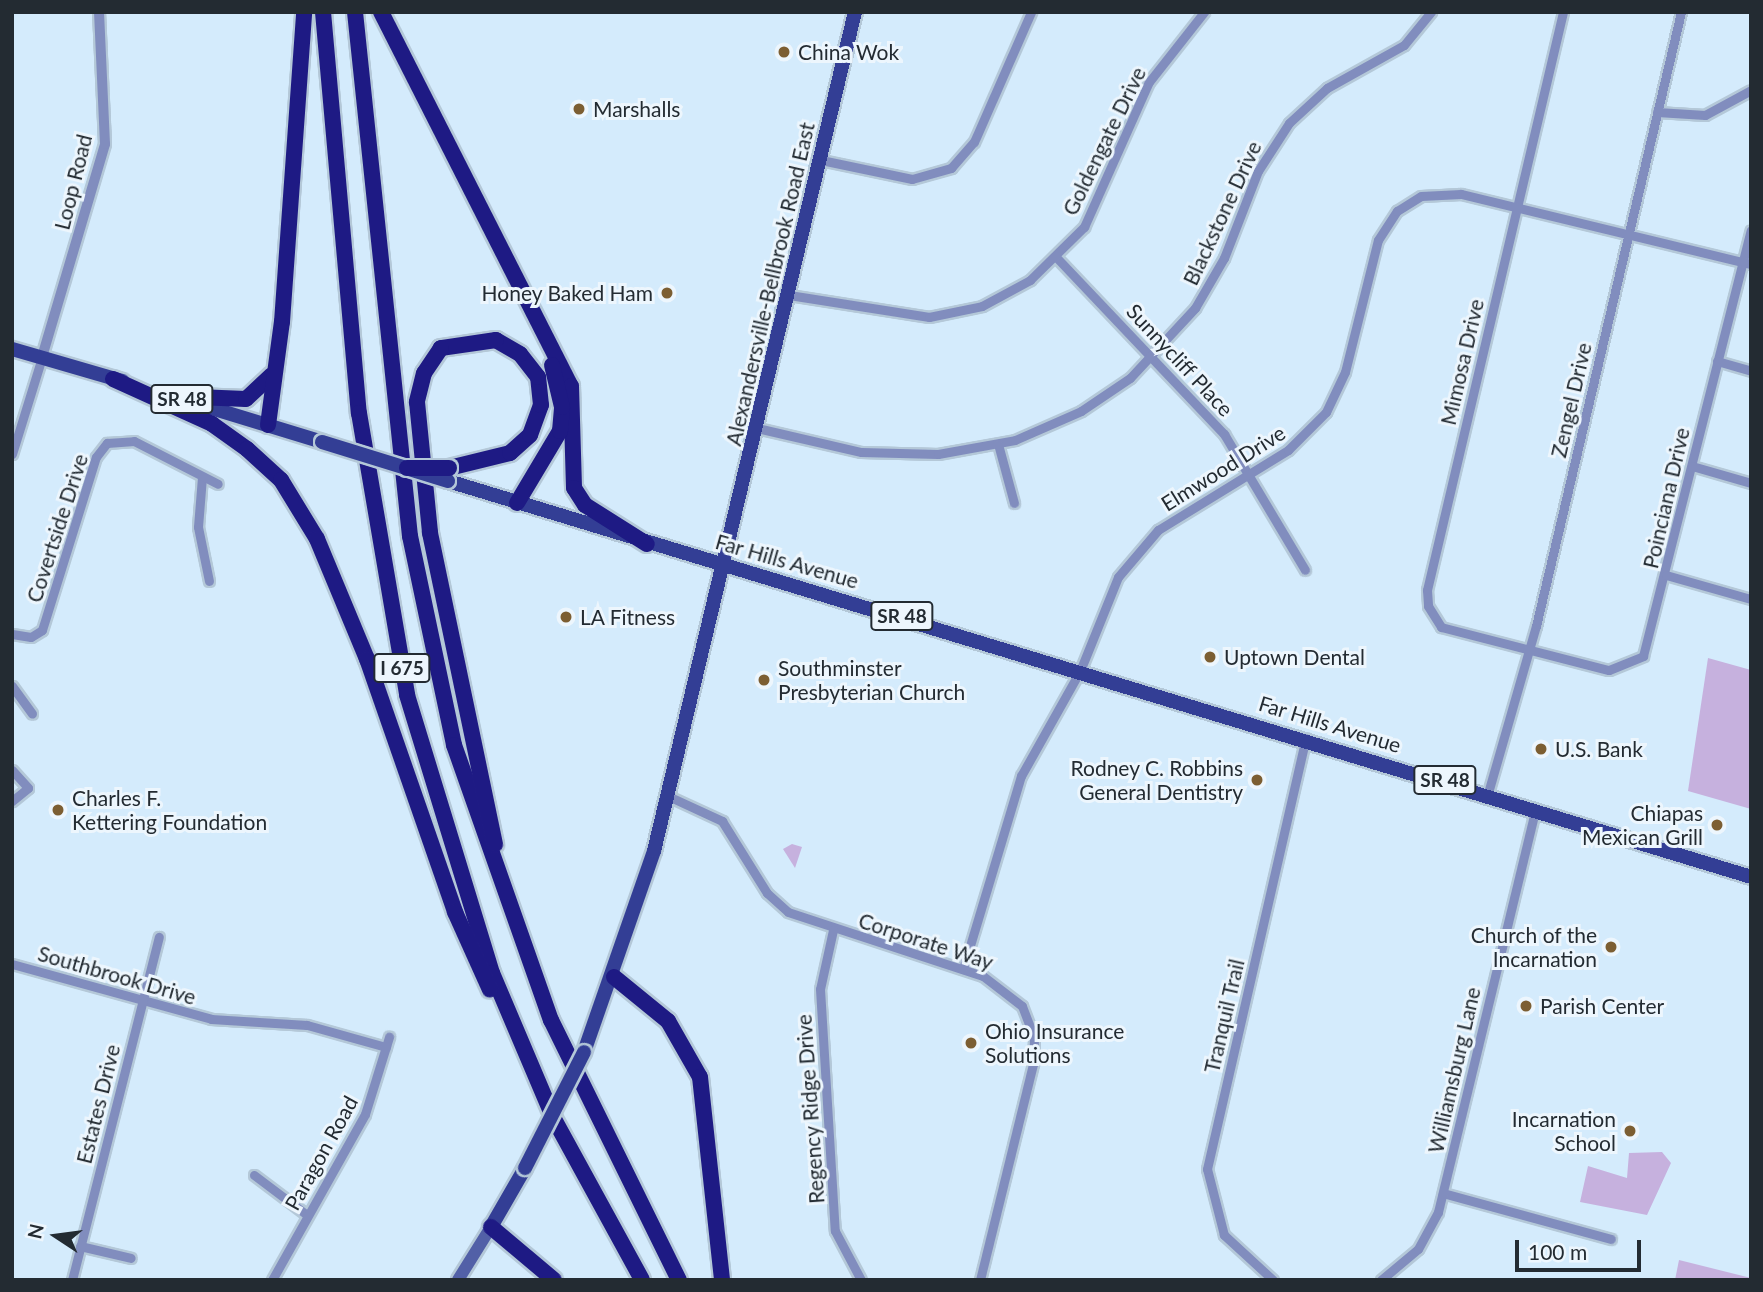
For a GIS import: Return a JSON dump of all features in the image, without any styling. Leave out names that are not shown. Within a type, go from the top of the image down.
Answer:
[{"type":"highway","points":[[268,425],[276,366],[304,12]]},
{"type":"highway","name":"I 675","points":[[323,12],[359,413],[407,695],[462,889],[529,1061],[642,1280]]},
{"type":"highway","name":"I 675","points":[[355,12],[410,536],[454,745],[551,1020],[679,1280]]},
{"type":"highway","points":[[381,12],[542,336],[571,386],[574,488],[585,505],[647,544]]},
{"type":"highway","points":[[517,503],[556,442],[562,420],[542,336]]},
{"type":"highway","points":[[407,468],[448,475],[510,453],[530,435],[541,405],[538,377],[520,354],[496,340],[441,348],[424,373],[417,436],[430,533],[508,904]]},
{"type":"highway","points":[[172,396],[246,400],[263,389],[276,366]]},
{"type":"highway","points":[[113,379],[212,424],[247,449],[281,480],[317,539],[463,934],[529,1061]]},
{"type":"highway","points":[[614,977],[668,1021],[700,1077],[722,1280]]},
{"type":"highway","points":[[491,1227],[554,1280]]},
{"type":"main road","name":"Alexandersville-Bellbrook Road East","points":[[491,1227],[525,1168],[584,1052],[614,977],[668,796],[855,12]]},
{"type":"main road","name":"SR 48","points":[[12,349],[407,468]]},
{"type":"main road","name":"Far Hills Avenue","points":[[448,475],[517,503],[647,544],[724,564],[1306,738],[1751,877]]},
{"type":"main road","points":[[458,1280],[491,1227]]},
{"type":"street","name":"Loop Road","points":[[42,357],[105,144],[99,12]]},
{"type":"street","points":[[821,160],[912,179],[951,168],[974,142],[1031,12]]},
{"type":"street","name":"Goldengate Drive","points":[[789,295],[895,316],[946,314],[998,299],[1057,258],[1092,213],[1149,82],[1204,12]]},
{"type":"street","name":"Blackstone Drive","points":[[757,428],[888,455],[998,444],[1081,411],[1154,356],[1214,278],[1258,171],[1284,129],[1327,88],[1404,45],[1431,12]]},
{"type":"street","name":"Mimosa Drive","points":[[1529,653],[1447,632],[1427,598],[1563,12]]},
{"type":"street","name":"Zengel Drive","points":[[1488,793],[1529,653],[1681,12]]},
{"type":"street","points":[[1657,112],[1705,115],[1751,90]]},
{"type":"street","name":"Elmwood Drive","points":[[962,969],[1021,776],[1080,671],[1103,604],[1134,554],[1173,518],[1301,440],[1334,400],[1378,240],[1397,211],[1420,196],[1444,192],[1751,264]]},
{"type":"street","name":"Poinciana Drive","points":[[1529,653],[1609,670],[1634,665],[1648,647],[1740,261],[1751,230]]},
{"type":"street","name":"Sunnycliff Place","points":[[1057,258],[1205,409],[1248,472],[1305,570]]},
{"type":"street","points":[[12,454],[42,357]]},
{"type":"street","points":[[1717,361],[1751,372]]},
{"type":"street","name":"Covertside Drive","points":[[12,634],[31,637],[42,630],[96,457],[107,443],[134,441],[218,484]]},
{"type":"street","points":[[998,444],[1014,503]]},
{"type":"street","points":[[1692,466],[1751,483]]},
{"type":"street","points":[[202,477],[198,527],[209,581]]},
{"type":"street","points":[[1666,575],[1751,598]]},
{"type":"street","points":[[12,686],[32,714]]},
{"type":"street","name":"Tranquil Trail","points":[[1273,1280],[1224,1235],[1213,1210],[1208,1169],[1306,738]]},
{"type":"street","points":[[12,770],[28,788],[12,801]]},
{"type":"street","name":"Corporate Way","points":[[668,796],[722,821],[777,903],[833,930],[962,969],[1015,996],[1034,1038],[980,1280]]},
{"type":"street","name":"Williamsburg Lane","points":[[1381,1280],[1418,1249],[1443,1193],[1536,808]]},
{"type":"street","name":"Regency Ridge Drive","points":[[833,930],[820,989],[834,1224],[842,1255],[861,1280]]},
{"type":"street","name":"Estates Drive","points":[[72,1280],[159,937]]},
{"type":"street","name":"Southbrook Drive","points":[[12,964],[211,1019],[307,1025],[387,1042]]},
{"type":"street","name":"Paragon Road","points":[[272,1280],[365,1114],[387,1042]]},
{"type":"street","points":[[254,1175],[307,1215]]},
{"type":"street","points":[[1443,1193],[1611,1239]]},
{"type":"street","points":[[80,1246],[131,1258]]},
{"type":"shaded area","points":[[1708,658],[1751,670],[1751,809],[1688,791]]},
{"type":"shaded area","points":[[792,844],[802,847],[795,868],[783,849]]},
{"type":"shaded area","points":[[1662,1152],[1671,1163],[1647,1215],[1580,1202],[1588,1166],[1627,1178],[1629,1153]]},
{"type":"shaded area","points":[[1679,1260],[1751,1278],[1751,1280],[1675,1280]]},
{"type":"place","name":"China Wok","points":[[784,52]]},
{"type":"place","name":"Marshalls","points":[[579,109]]},
{"type":"place","name":"Honey Baked Ham","points":[[667,293]]},
{"type":"place","name":"LA Fitness","points":[[566,617]]},
{"type":"place","name":"Uptown Dental","points":[[1210,657]]},
{"type":"place","name":"Southminster Presbyterian Church","points":[[764,680]]},
{"type":"place","name":"U.S. Bank","points":[[1541,749]]},
{"type":"place","name":"Rodney C. Robbins General Dentistry","points":[[1257,780]]},
{"type":"place","name":"Charles F. Kettering Foundation","points":[[58,810]]},
{"type":"place","name":"Chiapas Mexican Grill","points":[[1717,825]]},
{"type":"place","name":"Church of the Incarnation","points":[[1611,947]]},
{"type":"place","name":"Parish Center","points":[[1526,1006]]},
{"type":"place","name":"Ohio Insurance Solutions","points":[[971,1043]]},
{"type":"place","name":"Incarnation School","points":[[1630,1131]]}]
